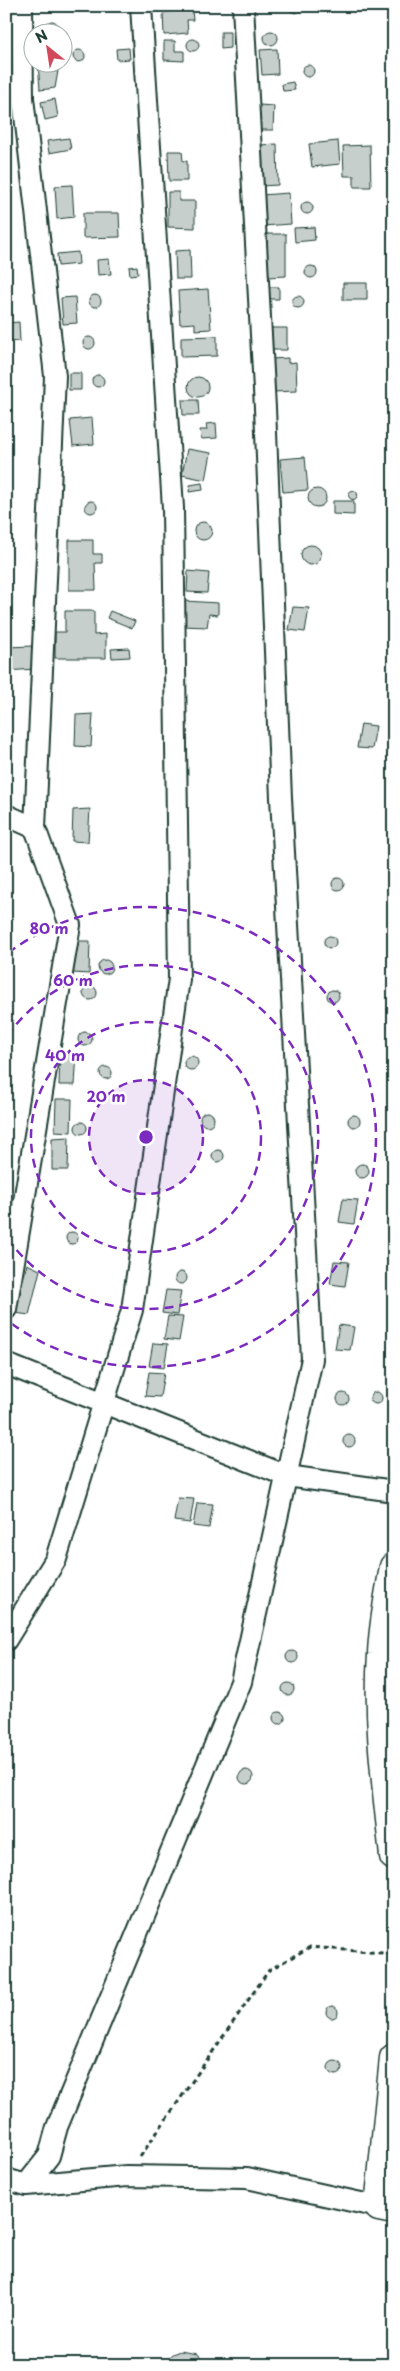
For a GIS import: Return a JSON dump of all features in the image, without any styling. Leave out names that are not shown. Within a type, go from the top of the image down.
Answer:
[{"type":"street","points":[[6,1309],[70,925],[36,828],[55,376],[23,98],[22,6]]},
{"type":"street","points":[[6,1640],[56,1559],[132,1310],[179,980],[172,501],[141,6]]},
{"type":"street","points":[[26,2185],[49,2156],[57,2127],[241,1682],[312,1359],[281,798],[265,408],[243,6]]},
{"type":"street","points":[[6,815],[36,828]]},
{"type":"street","points":[[6,1364],[287,1476],[394,1491]]},
{"type":"street","points":[[394,1567],[382,1653],[380,1698],[382,1743],[394,1856]]},
{"type":"street","points":[[6,2179],[26,2185],[127,2176],[247,2178],[386,2208],[394,2058]]},
{"type":"path","points":[[127,2176],[269,1970],[310,1947],[394,1954]]},
{"type":"building","points":[[291,6],[301,6],[303,10],[296,13],[290,11]]},
{"type":"building","points":[[192,10],[193,20],[187,20],[188,33],[164,35],[163,13]]},
{"type":"building","points":[[268,31],[274,31],[278,38],[274,45],[268,45],[264,41],[264,35]]},
{"type":"building","points":[[221,32],[230,32],[230,48],[221,49]]},
{"type":"building","points":[[195,39],[198,40],[198,50],[191,51],[188,50],[187,43],[188,40]]},
{"type":"building","points":[[164,41],[175,41],[175,51],[184,51],[184,61],[164,60]]},
{"type":"building","points":[[129,48],[130,59],[117,60],[116,49]]},
{"type":"building","points":[[277,49],[278,74],[262,75],[260,50]]},
{"type":"building","points":[[81,50],[84,51],[84,61],[77,62],[74,61],[73,54],[74,51]]},
{"type":"building","points":[[310,65],[313,66],[313,76],[306,77],[303,76],[302,69],[303,66]]},
{"type":"building","points":[[39,72],[58,72],[55,88],[40,90]]},
{"type":"building","points":[[293,82],[295,90],[283,91],[282,84]]},
{"type":"building","points":[[55,99],[58,117],[45,120],[41,102]]},
{"type":"building","points":[[259,105],[274,106],[273,130],[258,130]]},
{"type":"building","points":[[69,138],[71,149],[49,153],[47,141]]},
{"type":"building","points":[[338,141],[340,164],[312,167],[309,144]]},
{"type":"building","points":[[8,144],[10,166],[6,167],[6,145]]},
{"type":"building","points":[[277,144],[278,185],[261,186],[260,145]]},
{"type":"building","points":[[370,145],[371,187],[354,187],[354,176],[344,176],[343,146]]},
{"type":"building","points":[[168,151],[182,151],[183,161],[187,161],[187,181],[169,181]]},
{"type":"building","points":[[72,185],[74,217],[57,219],[55,186]]},
{"type":"building","points":[[168,192],[179,192],[179,201],[195,201],[195,228],[168,227]]},
{"type":"building","points":[[289,193],[291,224],[263,226],[261,195]]},
{"type":"building","points":[[309,202],[312,203],[312,213],[305,214],[302,213],[301,206],[302,203]]},
{"type":"building","points":[[83,213],[119,213],[120,237],[83,238]]},
{"type":"building","points":[[314,227],[315,240],[295,242],[294,228]]},
{"type":"building","points":[[267,234],[286,234],[286,276],[268,277]]},
{"type":"building","points":[[190,250],[191,279],[176,279],[175,251]]},
{"type":"building","points":[[78,252],[79,264],[58,266],[57,254]]},
{"type":"building","points":[[109,259],[111,274],[98,275],[97,260]]},
{"type":"building","points":[[137,266],[138,274],[130,275],[129,267]]},
{"type":"building","points":[[313,266],[316,267],[316,277],[309,278],[306,277],[305,270],[306,267]]},
{"type":"building","points":[[343,283],[367,283],[367,300],[343,300]]},
{"type":"building","points":[[266,287],[279,287],[279,299],[266,299]]},
{"type":"building","points":[[208,289],[211,329],[195,330],[195,323],[180,324],[178,291]]},
{"type":"building","points":[[97,295],[100,296],[100,306],[93,307],[90,306],[89,299],[90,296]]},
{"type":"building","points":[[300,296],[303,297],[303,307],[296,308],[293,307],[292,300],[293,297]]},
{"type":"building","points":[[75,297],[77,323],[63,324],[61,298]]},
{"type":"building","points":[[19,322],[20,341],[6,342],[6,323]]},
{"type":"building","points":[[265,328],[287,328],[287,350],[265,350]]},
{"type":"building","points":[[217,336],[217,356],[181,357],[181,337]]},
{"type":"building","points":[[91,337],[94,338],[94,348],[87,349],[84,348],[83,341],[84,338]]},
{"type":"building","points":[[288,358],[288,363],[296,362],[297,391],[273,392],[271,359]]},
{"type":"building","points":[[69,373],[81,373],[81,390],[69,390]]},
{"type":"building","points":[[100,375],[103,376],[103,386],[96,387],[93,386],[92,379],[93,376]]},
{"type":"building","points":[[198,377],[205,380],[208,387],[205,394],[198,397],[191,394],[188,387],[191,380]]},
{"type":"building","points":[[182,400],[198,400],[199,415],[183,415]]},
{"type":"building","points":[[92,418],[94,444],[73,446],[70,420]]},
{"type":"building","points":[[216,423],[217,438],[201,439],[200,430],[207,430],[206,424]]},
{"type":"building","points":[[187,449],[211,453],[206,480],[182,475]]},
{"type":"building","points":[[305,457],[308,490],[283,492],[280,459]]},
{"type":"building","points":[[202,483],[203,490],[189,492],[190,485]]},
{"type":"building","points":[[313,489],[321,489],[326,494],[324,505],[313,507],[308,502],[308,494]]},
{"type":"building","points":[[353,490],[358,495],[353,500],[348,495]]},
{"type":"building","points":[[93,501],[96,502],[96,512],[89,513],[86,512],[85,505],[86,502]]},
{"type":"building","points":[[333,501],[354,501],[354,515],[333,514]]},
{"type":"building","points":[[203,522],[209,525],[212,531],[209,537],[203,540],[197,537],[194,531],[197,525]]},
{"type":"building","points":[[69,540],[93,540],[93,554],[102,554],[102,563],[95,563],[96,590],[69,590]]},
{"type":"building","points":[[311,545],[318,548],[321,555],[318,562],[311,565],[304,562],[301,555],[304,548]]},
{"type":"building","points":[[188,571],[209,573],[207,593],[187,592]]},
{"type":"building","points":[[185,601],[218,603],[218,615],[209,614],[207,627],[183,626]]},
{"type":"building","points":[[293,607],[309,608],[305,632],[289,630]]},
{"type":"building","points":[[65,611],[94,611],[94,635],[106,634],[106,658],[55,658],[55,632],[65,632]]},
{"type":"building","points":[[110,611],[135,621],[132,628],[107,618]]},
{"type":"building","points":[[33,646],[35,669],[6,671],[6,647]]},
{"type":"building","points":[[129,648],[130,657],[112,658],[111,649]]},
{"type":"building","points":[[93,714],[91,747],[75,746],[76,715]]},
{"type":"building","points":[[361,724],[376,726],[372,749],[357,748]]},
{"type":"building","points":[[90,809],[88,842],[72,841],[73,810]]},
{"type":"building","points":[[340,878],[343,879],[343,889],[336,890],[333,889],[332,882],[333,879]]},
{"type":"building","points":[[332,936],[335,937],[335,947],[328,948],[325,947],[324,940],[325,937]]},
{"type":"building","points":[[74,941],[90,941],[89,974],[73,973]]},
{"type":"building","points":[[105,960],[110,962],[112,967],[110,972],[105,974],[100,972],[98,967],[100,962]]},
{"type":"building","points":[[90,986],[95,988],[97,993],[95,998],[90,1000],[85,998],[83,993],[85,988]]},
{"type":"building","points":[[335,990],[338,991],[338,1001],[331,1002],[328,1001],[327,994],[328,991]]},
{"type":"building","points":[[85,1032],[90,1034],[92,1039],[90,1044],[85,1046],[80,1044],[78,1039],[80,1034]]},
{"type":"building","points":[[77,1052],[75,1085],[59,1085],[60,1053]]},
{"type":"building","points":[[191,1056],[196,1058],[198,1063],[196,1068],[191,1070],[186,1068],[184,1063],[186,1058]]},
{"type":"building","points":[[108,1067],[111,1068],[111,1078],[104,1079],[101,1078],[100,1071],[101,1068]]},
{"type":"building","points":[[56,1099],[72,1099],[71,1132],[55,1131]]},
{"type":"building","points":[[207,1112],[212,1114],[214,1119],[212,1124],[207,1126],[202,1124],[200,1119],[202,1114]]},
{"type":"building","points":[[356,1115],[359,1116],[359,1126],[352,1127],[349,1126],[348,1119],[349,1116]]},
{"type":"building","points":[[83,1122],[86,1123],[86,1133],[79,1134],[76,1133],[75,1126],[76,1123]]},
{"type":"building","points":[[69,1137],[68,1170],[52,1170],[52,1138]]},
{"type":"building","points":[[220,1150],[223,1151],[223,1161],[216,1162],[213,1161],[212,1154],[213,1151]]},
{"type":"building","points":[[362,1164],[367,1166],[369,1171],[367,1176],[362,1178],[357,1176],[355,1171],[357,1166]]},
{"type":"building","points":[[343,1199],[358,1200],[354,1224],[339,1222]]},
{"type":"building","points":[[74,1232],[77,1233],[77,1243],[70,1244],[67,1243],[66,1236],[67,1233]]},
{"type":"building","points":[[334,1261],[349,1262],[345,1286],[330,1284]]},
{"type":"building","points":[[27,1264],[40,1270],[29,1315],[15,1313]]},
{"type":"building","points":[[183,1272],[186,1273],[186,1283],[179,1284],[176,1283],[175,1276],[176,1273]]},
{"type":"building","points":[[166,1290],[181,1291],[177,1315],[162,1313]]},
{"type":"building","points":[[168,1316],[183,1317],[179,1341],[164,1339]]},
{"type":"building","points":[[339,1325],[354,1327],[350,1350],[335,1349]]},
{"type":"building","points":[[153,1343],[168,1344],[164,1368],[149,1366]]},
{"type":"building","points":[[149,1372],[164,1373],[160,1397],[145,1396]]},
{"type":"building","points":[[378,1392],[381,1393],[381,1403],[374,1404],[371,1403],[370,1396],[371,1393]]},
{"type":"building","points":[[345,1393],[348,1394],[348,1404],[341,1405],[338,1404],[337,1397],[338,1394]]},
{"type":"building","points":[[351,1435],[354,1436],[354,1446],[347,1447],[344,1446],[343,1439],[344,1436]]},
{"type":"building","points":[[178,1498],[194,1499],[190,1523],[174,1521]]},
{"type":"building","points":[[197,1503],[213,1504],[209,1528],[193,1526]]},
{"type":"building","points":[[294,1651],[297,1652],[297,1662],[290,1663],[287,1662],[286,1655],[287,1652]]},
{"type":"building","points":[[290,1683],[293,1684],[293,1694],[286,1695],[283,1694],[282,1687],[283,1684]]},
{"type":"building","points":[[281,1712],[284,1713],[284,1723],[277,1724],[274,1723],[273,1716],[274,1713]]},
{"type":"building","points":[[246,1770],[251,1772],[253,1777],[251,1782],[246,1784],[241,1782],[239,1777],[241,1772]]},
{"type":"building","points":[[334,2006],[337,2007],[337,2017],[330,2018],[327,2017],[326,2010],[327,2007]]},
{"type":"building","points":[[335,2061],[340,2063],[342,2068],[340,2073],[335,2075],[330,2073],[328,2068],[330,2063]]},
{"type":"building","points":[[180,2351],[197,2354],[207,2365],[162,2365],[172,2354]]}]
